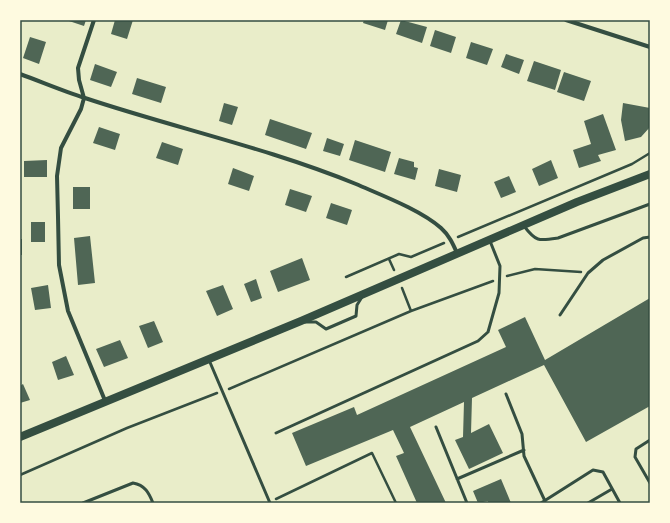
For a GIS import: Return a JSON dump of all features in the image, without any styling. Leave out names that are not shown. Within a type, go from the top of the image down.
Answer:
[{"type":"main road","points":[[20,437],[209,360],[523,224],[613,187],[650,174]]},
{"type":"street","points":[[94,20],[78,68],[79,80],[84,98],[81,109],[61,148],[57,176],[60,265],[68,311],[106,403]]},
{"type":"street","points":[[566,20],[650,47]]},
{"type":"street","points":[[20,74],[84,98],[284,157],[341,178],[387,197],[427,218],[441,228],[452,240],[457,253]]},
{"type":"lane","points":[[523,224],[532,238],[543,240],[558,238],[650,204]]},
{"type":"lane","points":[[560,315],[588,273],[604,260],[643,238],[650,236]]},
{"type":"lane","points":[[276,434],[478,341],[488,332],[497,302],[501,277],[500,266],[490,239]]},
{"type":"lane","points":[[301,321],[316,322],[326,329],[356,316],[357,305],[364,294]]},
{"type":"lane","points":[[209,360],[270,502]]},
{"type":"lane","points":[[506,394],[522,434],[524,456],[546,501]]},
{"type":"lane","points":[[436,427],[467,503]]},
{"type":"lane","points":[[650,440],[636,449],[635,457],[650,483]]},
{"type":"lane","points":[[457,478],[524,450]]},
{"type":"lane","points":[[541,503],[593,470],[603,472],[620,503]]},
{"type":"lane","points":[[83,503],[133,483],[144,488],[153,503]]},
{"type":"lane","points":[[588,503],[612,489]]},
{"type":"path","points":[[346,277],[399,254],[412,257],[632,164],[650,153]]},
{"type":"path","points":[[270,502],[372,453],[396,503]]},
{"type":"building","points":[[66,20],[86,20],[84,26]]},
{"type":"building","points":[[115,20],[133,20],[127,39],[111,34]]},
{"type":"building","points":[[364,20],[388,20],[385,30],[363,23]]},
{"type":"building","points":[[401,20],[427,27],[422,43],[396,34]]},
{"type":"building","points":[[435,30],[456,37],[451,53],[430,46]]},
{"type":"building","points":[[30,37],[46,42],[39,64],[23,58]]},
{"type":"building","points":[[471,42],[493,49],[487,65],[466,58]]},
{"type":"building","points":[[506,54],[524,60],[519,74],[501,67]]},
{"type":"building","points":[[534,61],[561,70],[555,90],[527,81]]},
{"type":"building","points":[[95,64],[117,72],[111,87],[90,80]]},
{"type":"building","points":[[564,72],[591,81],[584,101],[557,92]]},
{"type":"building","points":[[137,78],[166,87],[161,103],[132,94]]},
{"type":"building","points":[[224,103],[238,107],[232,125],[219,121]]},
{"type":"building","points":[[623,103],[650,108],[650,127],[641,137],[625,141],[621,120]]},
{"type":"building","points":[[603,114],[616,150],[598,155],[601,161],[579,168],[573,150],[591,144],[584,121]]},
{"type":"building","points":[[270,119],[312,133],[306,149],[265,135]]},
{"type":"building","points":[[99,127],[120,134],[115,150],[93,143]]},
{"type":"building","points":[[327,138],[344,144],[340,156],[323,151]]},
{"type":"building","points":[[355,140],[391,152],[385,172],[349,160]]},
{"type":"building","points":[[162,142],[183,149],[178,165],[156,158]]},
{"type":"building","points":[[399,158],[414,162],[414,167],[418,168],[415,180],[394,174]]},
{"type":"building","points":[[47,160],[47,177],[24,177],[24,161]]},
{"type":"building","points":[[551,160],[558,178],[539,186],[532,169]]},
{"type":"building","points":[[233,168],[254,176],[249,191],[228,184]]},
{"type":"building","points":[[439,169],[461,175],[457,192],[435,186]]},
{"type":"building","points":[[509,176],[516,192],[501,198],[494,182]]},
{"type":"building","points":[[73,187],[90,187],[90,209],[73,209]]},
{"type":"building","points":[[290,189],[312,196],[306,212],[285,205]]},
{"type":"building","points":[[331,203],[352,210],[347,225],[326,218]]},
{"type":"building","points":[[31,222],[45,222],[45,242],[31,242]]},
{"type":"building","points":[[90,236],[95,283],[78,285],[74,238]]},
{"type":"building","points":[[20,239],[22,239],[22,255],[20,255]]},
{"type":"building","points":[[302,258],[310,280],[278,292],[270,271]]},
{"type":"building","points":[[256,279],[262,298],[251,302],[244,284]]},
{"type":"building","points":[[48,285],[51,308],[35,310],[31,288]]},
{"type":"building","points":[[223,285],[233,309],[217,316],[206,291]]},
{"type":"building","points":[[650,298],[650,406],[586,442],[544,365],[472,398],[471,433],[489,424],[503,453],[469,469],[455,440],[463,437],[464,402],[410,427],[446,503],[417,503],[396,456],[404,453],[393,430],[306,466],[292,433],[354,407],[357,415],[506,347],[498,330],[525,317],[545,360]]},
{"type":"building","points":[[154,321],[163,342],[148,348],[139,326]]},
{"type":"building","points":[[120,340],[128,358],[104,367],[96,349]]},
{"type":"building","points":[[66,356],[74,375],[58,380],[52,362]]},
{"type":"building","points":[[23,384],[30,400],[20,403],[20,386]]},
{"type":"building","points":[[501,479],[511,503],[488,503],[488,501],[478,503],[473,491]]}]
